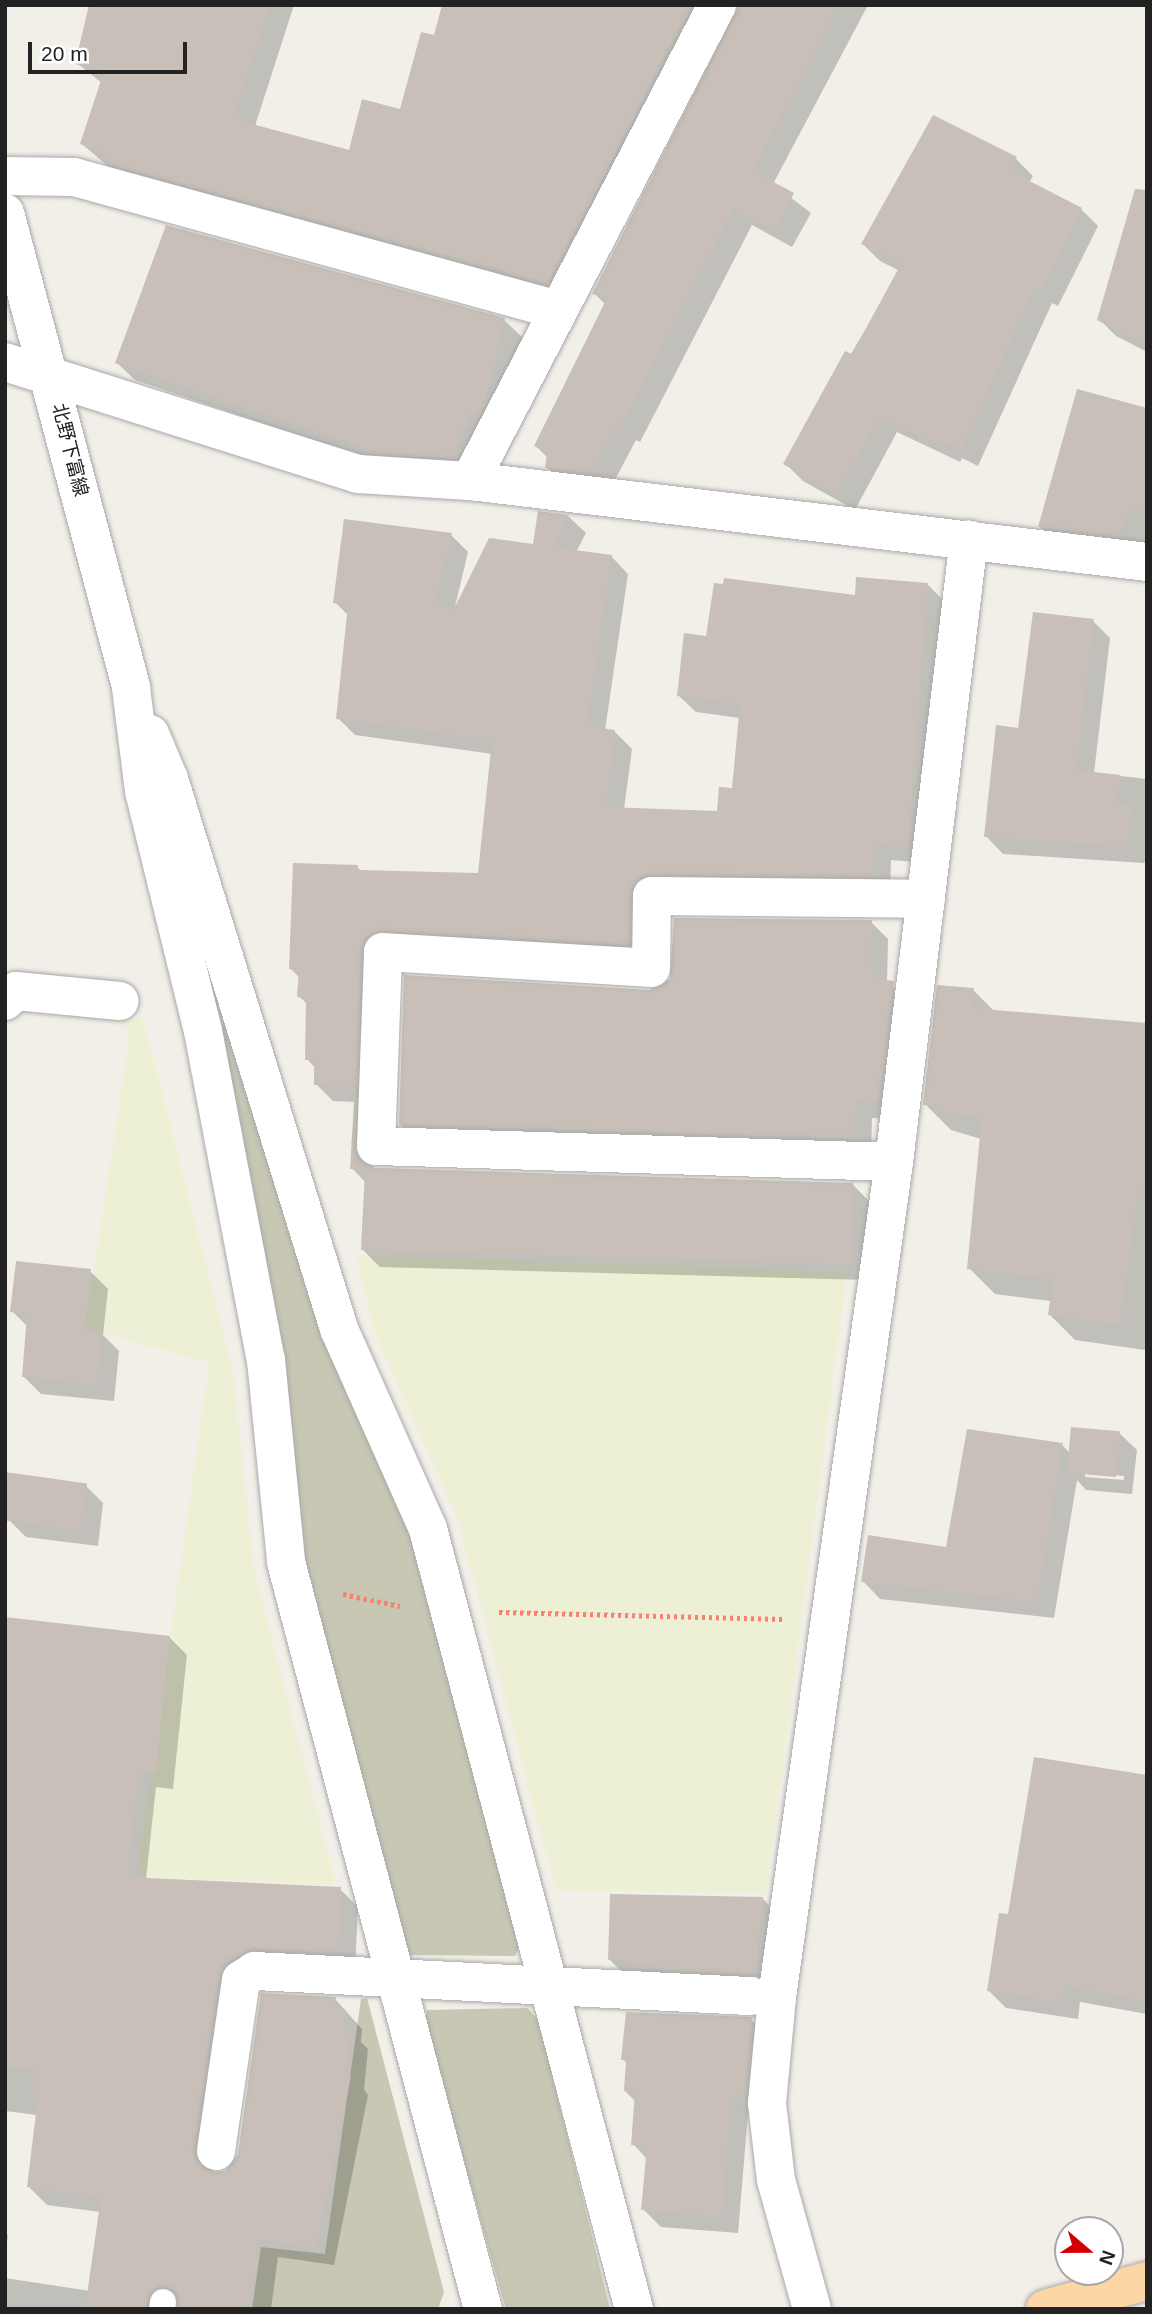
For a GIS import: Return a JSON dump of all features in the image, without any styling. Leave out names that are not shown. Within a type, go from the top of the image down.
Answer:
[{"type":"main road","points":[[1045,2309],[1147,2281]]},
{"type":"street","points":[[470,481],[717,5]]},
{"type":"street","points":[[5,176],[74,177],[558,310]]},
{"type":"street","name":"北野下富線","points":[[5,212],[51,377],[131,688]]},
{"type":"street","points":[[5,362],[358,474],[470,481],[1147,562]]},
{"type":"street","points":[[812,2309],[776,2180],[767,2103],[828,1621],[894,1162],[969,540]]},
{"type":"street","points":[[131,688],[144,791],[203,1031],[266,1360],[292,1587],[483,2309]]},
{"type":"street","points":[[131,688],[169,779],[339,1329],[428,1530],[634,2309]]},
{"type":"street","points":[[894,1162],[376,1146],[383,952],[651,968],[652,896],[926,899]]},
{"type":"street","points":[[5,1001],[16,991],[120,1000]]},
{"type":"street","points":[[216,2151],[241,1980],[255,1971],[397,1981],[751,1996]]},
{"type":"path","points":[[292,1587],[449,1613],[828,1621]]},
{"type":"shaded area","points":[[143,1019],[233,1371],[254,1569],[336,1885],[137,1876],[209,1363],[85,1328],[130,1034],[118,1020]]},
{"type":"shaded area","points":[[226,1022],[406,1522],[519,1947],[515,1956],[408,1955],[303,1556],[211,1024]]},
{"type":"shaded area","points":[[356,1255],[847,1272],[766,1894],[556,1890],[457,1517],[374,1331]]},
{"type":"shaded area","points":[[367,1998],[444,2292],[438,2309],[252,2309],[261,2247],[325,2254],[361,1999]]},
{"type":"shaded area","points":[[528,2008],[539,2022],[610,2309],[506,2309],[425,2024],[427,2010]]},
{"type":"building","points":[[89,5],[271,5],[233,119],[349,150],[362,99],[400,109],[421,32],[434,35],[442,5],[692,5],[548,283],[104,163],[107,153],[80,144],[104,71],[75,64]]},
{"type":"building","points":[[739,5],[838,5],[753,171],[794,193],[774,231],[734,208],[621,425],[617,423],[591,473],[545,468],[547,453],[534,446],[607,298],[592,294]]},
{"type":"building","points":[[933,115],[1017,157],[1010,171],[1082,208],[1041,291],[1035,287],[961,450],[944,442],[943,447],[880,416],[837,494],[783,464],[845,351],[852,354],[901,264],[861,244]]},
{"type":"building","points":[[1135,189],[1147,190],[1147,346],[1097,320]]},
{"type":"building","points":[[166,225],[505,318],[483,409],[479,416],[469,411],[466,428],[459,427],[455,458],[382,454],[115,363]]},
{"type":"building","points":[[1077,389],[1147,408],[1147,512],[1131,507],[1118,536],[1038,527]]},
{"type":"building","points":[[538,511],[569,515],[553,547],[612,555],[587,726],[615,730],[606,807],[717,811],[719,787],[732,788],[740,704],[677,696],[684,633],[706,636],[714,583],[723,584],[724,578],[855,595],[856,577],[928,583],[908,847],[874,844],[873,877],[642,877],[630,895],[629,945],[372,933],[361,951],[356,1156],[375,1168],[853,1183],[851,1264],[361,1250],[365,1170],[350,1169],[355,1086],[314,1085],[314,1060],[305,1060],[306,998],[297,997],[299,970],[289,969],[293,863],[358,865],[358,870],[478,873],[492,740],[336,719],[348,605],[333,603],[344,519],[452,533],[435,604],[453,611],[489,538],[533,544]]},
{"type":"building","points":[[1033,612],[1094,619],[1076,770],[1120,775],[1117,803],[1132,804],[1127,847],[984,837],[996,725],[1018,728]]},
{"type":"building","points":[[674,918],[872,920],[870,969],[877,970],[877,979],[894,981],[879,1102],[856,1101],[854,1139],[399,1125],[404,975],[650,990],[670,979]]},
{"type":"building","points":[[937,985],[974,988],[972,1008],[1147,1023],[1147,1189],[1138,1192],[1120,1325],[1048,1315],[1053,1279],[967,1269],[982,1116],[943,1114],[943,1106],[923,1105]]},
{"type":"building","points":[[16,1261],[91,1269],[84,1330],[102,1332],[97,1385],[22,1377],[27,1314],[10,1312]]},
{"type":"building","points":[[1071,1427],[1120,1431],[1116,1477],[1067,1473]]},
{"type":"building","points":[[967,1429],[1063,1443],[1037,1602],[861,1582],[868,1535],[946,1547]]},
{"type":"building","points":[[5,1472],[87,1484],[81,1531],[5,1520]]},
{"type":"building","points":[[5,1617],[170,1636],[156,1772],[139,1770],[127,1877],[341,1887],[338,1953],[255,1949],[229,1962],[219,1977],[194,2148],[196,2160],[212,2172],[225,2171],[238,2154],[261,1993],[336,1997],[335,2008],[345,2009],[343,2029],[351,2029],[346,2074],[351,2075],[316,2248],[260,2240],[249,2309],[178,2309],[177,2296],[165,2286],[151,2292],[147,2309],[85,2309],[101,2197],[27,2187],[39,2088],[32,2087],[35,2069],[5,2067]]},
{"type":"building","points":[[1034,1757],[1147,1775],[1147,2001],[1064,1986],[1061,2002],[987,1991],[999,1913],[1008,1914]]},
{"type":"building","points":[[610,1894],[763,1897],[755,1975],[630,1968],[631,1961],[608,1960]]},
{"type":"building","points":[[626,2012],[752,2017],[745,2098],[731,2097],[722,2217],[641,2210],[647,2146],[631,2145],[635,2092],[624,2091],[626,2060],[621,2060]]}]
